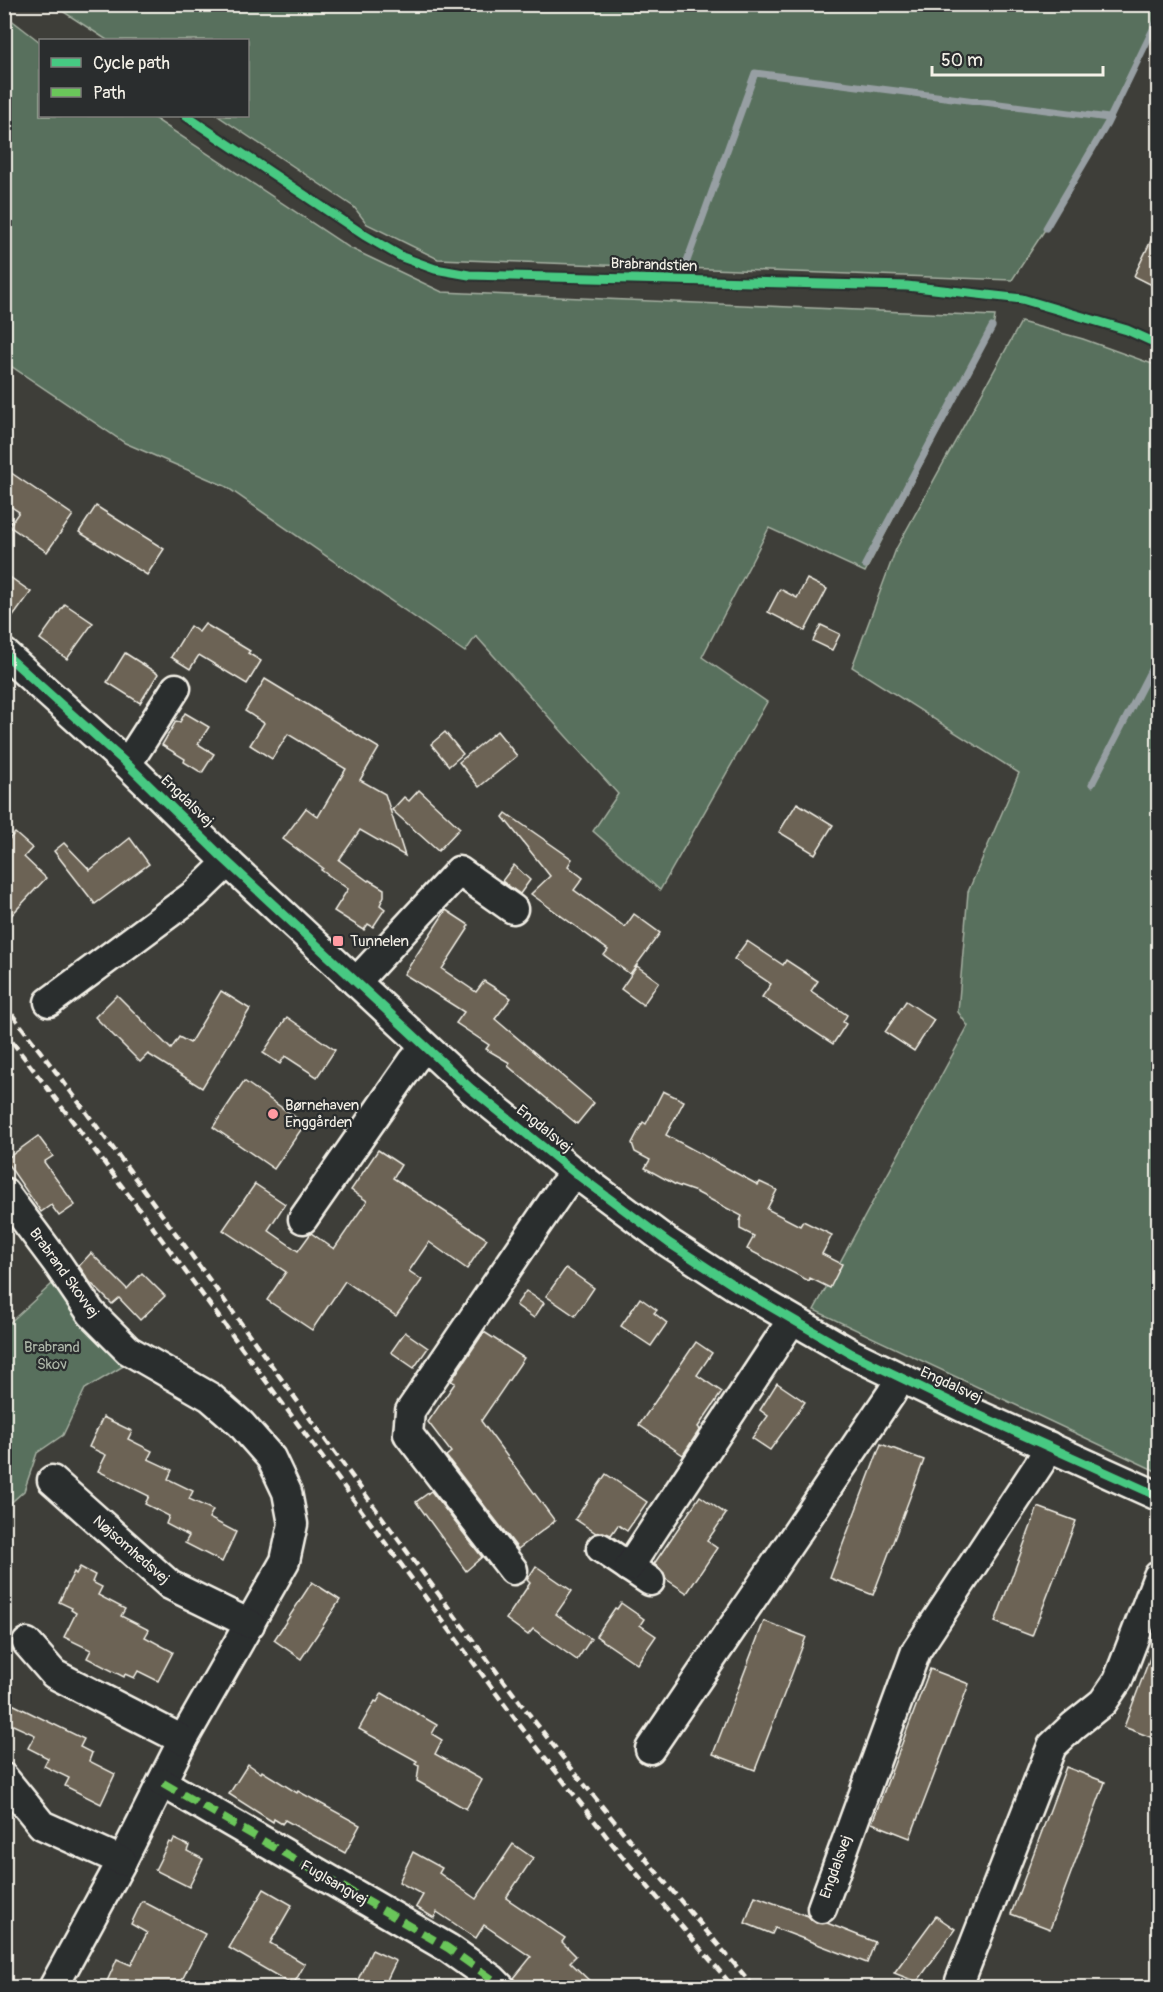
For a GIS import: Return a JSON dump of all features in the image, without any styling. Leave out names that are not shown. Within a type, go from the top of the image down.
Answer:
[{"type":"street","name":"Engdalsvej","points":[[4,653],[127,764],[228,862],[479,1096],[575,1173],[669,1243],[792,1320],[900,1378],[1158,1496]]},
{"type":"street","points":[[127,764],[176,688]]},
{"type":"street","points":[[50,1002],[195,894],[228,862]]},
{"type":"street","points":[[356,982],[459,872],[513,909]]},
{"type":"street","points":[[303,1219],[425,1047]]},
{"type":"street","name":"Engdalsvej","points":[[513,1570],[408,1434],[410,1411],[562,1188],[575,1173]]},
{"type":"street","name":"Brabrand Skovvej","points":[[4,1192],[57,1263],[91,1314],[128,1350],[210,1397],[241,1424],[271,1458],[287,1492],[293,1524],[285,1561],[250,1624]]},
{"type":"street","points":[[601,1548],[640,1574],[792,1320]]},
{"type":"street","name":"Engdalsvej","points":[[650,1749],[900,1378]]},
{"type":"street","name":"Engdalsvej","points":[[822,1908],[916,1651],[1040,1464],[1049,1446]]},
{"type":"street","name":"Nøjsomhedsvej","points":[[52,1480],[170,1585],[250,1624]]},
{"type":"street","points":[[963,1988],[960,1980],[1052,1746],[1103,1702],[1118,1680],[1158,1576]]},
{"type":"street","points":[[53,1988],[163,1783],[183,1740],[250,1624]]},
{"type":"street","points":[[27,1643],[54,1674],[183,1740]]},
{"type":"street","points":[[4,1778],[42,1825],[122,1861]]},
{"type":"street","name":"Fuglsangvej","points":[[163,1783],[448,1948],[501,1988]]},
{"type":"green space","points":[[1158,4],[1158,19],[1107,124],[1046,228],[1012,280],[438,259],[367,224],[354,207],[219,117],[249,117],[249,39],[105,39],[53,5]]},
{"type":"green space","points":[[5,15],[39,41],[39,117],[153,117],[350,248],[442,292],[995,316],[993,329],[865,572],[769,528],[702,657],[767,702],[660,890],[593,831],[618,794],[476,636],[465,652],[225,486],[125,443],[5,362]]},
{"type":"green space","points":[[1021,322],[1083,339],[1158,366],[1158,1472],[814,1310],[968,1026],[958,1012],[968,892],[1019,773],[852,667],[896,549]]},
{"type":"green space","name":"Brabrand Skov","points":[[52,1284],[125,1365],[85,1389],[63,1435],[37,1453],[24,1491],[5,1508],[5,1327]]},
{"type":"building","points":[[1158,226],[1158,288],[1134,276]]},
{"type":"building","points":[[4,468],[73,515],[47,552],[9,526],[19,512],[4,502]]},
{"type":"building","points":[[96,506],[164,549],[147,575],[79,532]]},
{"type":"building","points":[[4,573],[31,592],[4,629]]},
{"type":"building","points":[[807,579],[827,589],[805,631],[768,612],[780,589],[797,598]]},
{"type":"building","points":[[65,604],[93,623],[67,659],[40,639]]},
{"type":"building","points":[[205,624],[250,651],[248,653],[261,661],[247,684],[199,655],[190,669],[171,657],[190,626],[199,632]]},
{"type":"building","points":[[821,625],[840,634],[832,650],[813,641]]},
{"type":"building","points":[[125,653],[158,674],[140,703],[107,682]]},
{"type":"building","points":[[265,679],[379,748],[360,780],[385,794],[405,856],[360,830],[339,860],[368,881],[384,889],[380,905],[385,909],[373,927],[368,924],[364,930],[334,911],[348,889],[283,839],[306,808],[318,817],[346,769],[288,734],[272,759],[250,745],[264,723],[245,711]]},
{"type":"building","points":[[185,713],[209,727],[198,744],[214,754],[202,773],[162,745],[176,721],[180,722]]},
{"type":"building","points":[[497,731],[517,756],[479,787],[459,762]]},
{"type":"building","points":[[445,732],[463,754],[449,766],[431,744]]},
{"type":"building","points":[[419,790],[460,828],[438,851],[392,810],[404,797],[409,801]]},
{"type":"building","points":[[797,803],[833,825],[815,854],[779,832]]},
{"type":"building","points":[[506,813],[572,859],[568,866],[583,878],[574,890],[625,927],[634,914],[660,933],[630,974],[604,955],[608,950],[531,894],[550,876],[503,817]]},
{"type":"building","points":[[15,833],[32,848],[24,857],[46,878],[4,923],[4,839],[7,841]]},
{"type":"building","points":[[130,838],[149,864],[95,904],[54,851],[64,843],[90,870]]},
{"type":"building","points":[[514,865],[530,880],[520,894],[502,881]]},
{"type":"building","points":[[446,910],[469,925],[442,969],[476,992],[484,981],[511,998],[495,1019],[594,1103],[577,1124],[508,1066],[510,1063],[486,1049],[489,1045],[456,1023],[464,1012],[404,974]]},
{"type":"building","points":[[747,941],[783,965],[786,960],[818,981],[811,991],[847,1015],[843,1022],[846,1024],[833,1044],[762,997],[771,984],[734,959]]},
{"type":"building","points":[[637,966],[659,982],[643,1005],[621,989]]},
{"type":"building","points":[[221,991],[250,1009],[202,1088],[148,1054],[140,1062],[95,1017],[117,995],[171,1049],[179,1037],[190,1043]]},
{"type":"building","points":[[906,1001],[934,1020],[914,1051],[885,1032]]},
{"type":"building","points":[[287,1017],[335,1050],[317,1077],[285,1056],[280,1064],[263,1053]]},
{"type":"building","points":[[244,1081],[305,1124],[274,1169],[213,1127]]},
{"type":"building","points":[[663,1091],[684,1101],[666,1135],[758,1185],[760,1182],[777,1190],[767,1209],[800,1226],[803,1221],[832,1235],[822,1254],[842,1264],[830,1288],[810,1278],[809,1281],[747,1249],[754,1236],[740,1229],[742,1216],[645,1168],[650,1160],[635,1152],[632,1143],[643,1122],[646,1124]]},
{"type":"building","points":[[38,1136],[53,1156],[44,1162],[75,1205],[59,1216],[51,1205],[41,1212],[5,1160]]},
{"type":"building","points":[[378,1150],[401,1165],[393,1178],[487,1239],[467,1269],[429,1242],[409,1271],[422,1280],[396,1316],[345,1281],[312,1330],[267,1300],[286,1272],[223,1230],[255,1184],[285,1204],[268,1230],[298,1251],[311,1233],[334,1249],[367,1201],[351,1190]]},
{"type":"building","points":[[91,1253],[127,1289],[142,1273],[165,1296],[140,1320],[119,1298],[112,1304],[90,1282],[79,1266]]},
{"type":"building","points":[[566,1268],[594,1288],[575,1316],[546,1296]]},
{"type":"building","points":[[526,1291],[544,1303],[534,1318],[516,1305]]},
{"type":"building","points":[[640,1298],[657,1310],[654,1313],[667,1323],[651,1346],[621,1326]]},
{"type":"building","points":[[405,1332],[428,1348],[414,1368],[391,1352]]},
{"type":"building","points":[[484,1332],[524,1358],[481,1421],[555,1521],[518,1549],[446,1456],[451,1452],[428,1422],[455,1383],[451,1381]]},
{"type":"building","points":[[696,1342],[712,1353],[697,1375],[722,1392],[698,1427],[700,1429],[683,1455],[639,1425]]},
{"type":"building","points":[[777,1383],[805,1402],[770,1450],[752,1438],[768,1416],[760,1410]]},
{"type":"building","points":[[103,1417],[132,1431],[128,1439],[152,1451],[148,1459],[172,1470],[168,1479],[193,1491],[189,1499],[213,1510],[209,1518],[236,1532],[222,1562],[185,1543],[189,1536],[166,1524],[169,1516],[145,1504],[149,1496],[98,1471],[106,1455],[89,1447]]},
{"type":"building","points":[[881,1444],[924,1460],[873,1595],[830,1578]]},
{"type":"building","points":[[606,1474],[647,1502],[627,1531],[618,1525],[611,1535],[603,1532],[596,1533],[575,1519]]},
{"type":"building","points":[[431,1491],[482,1557],[466,1571],[416,1502]]},
{"type":"building","points":[[700,1496],[726,1514],[707,1541],[717,1548],[687,1593],[666,1579],[664,1573],[654,1564]]},
{"type":"building","points":[[1038,1507],[1076,1521],[1032,1636],[995,1622]]},
{"type":"building","points":[[536,1566],[572,1591],[556,1614],[591,1639],[577,1660],[533,1629],[528,1635],[506,1619],[530,1583],[527,1580]]},
{"type":"building","points":[[80,1567],[95,1575],[92,1582],[102,1587],[98,1595],[125,1609],[121,1616],[149,1630],[145,1637],[173,1652],[158,1681],[138,1671],[134,1678],[125,1674],[124,1677],[87,1658],[91,1650],[64,1637],[76,1613],[71,1610],[72,1608],[59,1602],[74,1572],[76,1574]]},
{"type":"building","points":[[312,1582],[340,1600],[301,1659],[274,1640]]},
{"type":"building","points":[[621,1603],[644,1619],[640,1625],[656,1636],[637,1664],[596,1636]]},
{"type":"building","points":[[764,1621],[806,1637],[755,1770],[713,1754]]},
{"type":"building","points":[[1158,1640],[1158,1740],[1124,1727]]},
{"type":"building","points":[[930,1669],[969,1684],[910,1838],[872,1823]]},
{"type":"building","points":[[382,1693],[437,1725],[432,1734],[442,1740],[435,1754],[482,1780],[466,1809],[417,1781],[419,1766],[415,1764],[417,1761],[359,1729]]},
{"type":"building","points":[[4,1700],[84,1739],[80,1747],[92,1753],[89,1761],[115,1774],[101,1804],[65,1786],[69,1778],[44,1766],[48,1758],[28,1748],[35,1735],[4,1721]]},
{"type":"building","points":[[248,1764],[297,1793],[298,1791],[360,1825],[345,1853],[285,1820],[282,1824],[274,1819],[273,1822],[229,1794]]},
{"type":"building","points":[[1066,1767],[1105,1782],[1050,1929],[1011,1914]]},
{"type":"building","points":[[174,1839],[189,1846],[187,1851],[203,1859],[189,1887],[155,1870],[169,1842],[172,1843]]},
{"type":"building","points":[[513,1844],[533,1858],[506,1898],[565,1938],[562,1942],[576,1956],[570,1962],[597,1988],[549,1988],[541,1980],[533,1988],[523,1988],[514,1978],[531,1957],[484,1925],[476,1938],[437,1912],[434,1918],[416,1907],[423,1895],[399,1882],[413,1852],[442,1868],[439,1873],[476,1899]]},
{"type":"building","points":[[264,1889],[292,1905],[270,1943],[305,1964],[293,1985],[229,1948]]},
{"type":"building","points":[[755,1896],[808,1916],[816,1923],[827,1923],[875,1942],[867,1963],[775,1928],[772,1934],[745,1923]]},
{"type":"building","points":[[142,1901],[205,1934],[178,1988],[104,1988],[117,1959],[131,1965],[147,1933],[131,1924]]},
{"type":"building","points":[[936,1916],[955,1929],[917,1982],[894,1973]]},
{"type":"building","points":[[372,1950],[396,1961],[383,1988],[354,1988]]},
{"type":"waterway","points":[[1046,228],[1107,124],[1158,19]]},
{"type":"waterway","points":[[687,261],[755,73],[1109,118]]},
{"type":"waterway","points":[[865,565],[992,327]]},
{"type":"waterway","points":[[1092,784],[1158,656]]},
{"type":"railway","points":[[4,1004],[137,1180],[397,1538],[529,1714],[612,1818],[755,1988]]},
{"type":"railway","points":[[4,1031],[143,1214],[515,1719],[621,1855],[734,1988]]},
{"type":"marked path","points":[[163,1783],[448,1948],[501,1988]]},
{"type":"cycle path","name":"Brabrandstien","points":[[187,117],[364,235],[402,257],[435,269],[469,275],[907,286],[1022,299],[1127,330],[1158,344]]},
{"type":"cycle path","points":[[4,653],[127,764],[221,856],[470,1088],[575,1173],[669,1243],[735,1286],[852,1354],[974,1413],[1158,1496]]},
{"type":"place","name":"Tunnelen","points":[[338,941]]},
{"type":"place","name":"Børnehaven Enggården","points":[[273,1114]]}]
